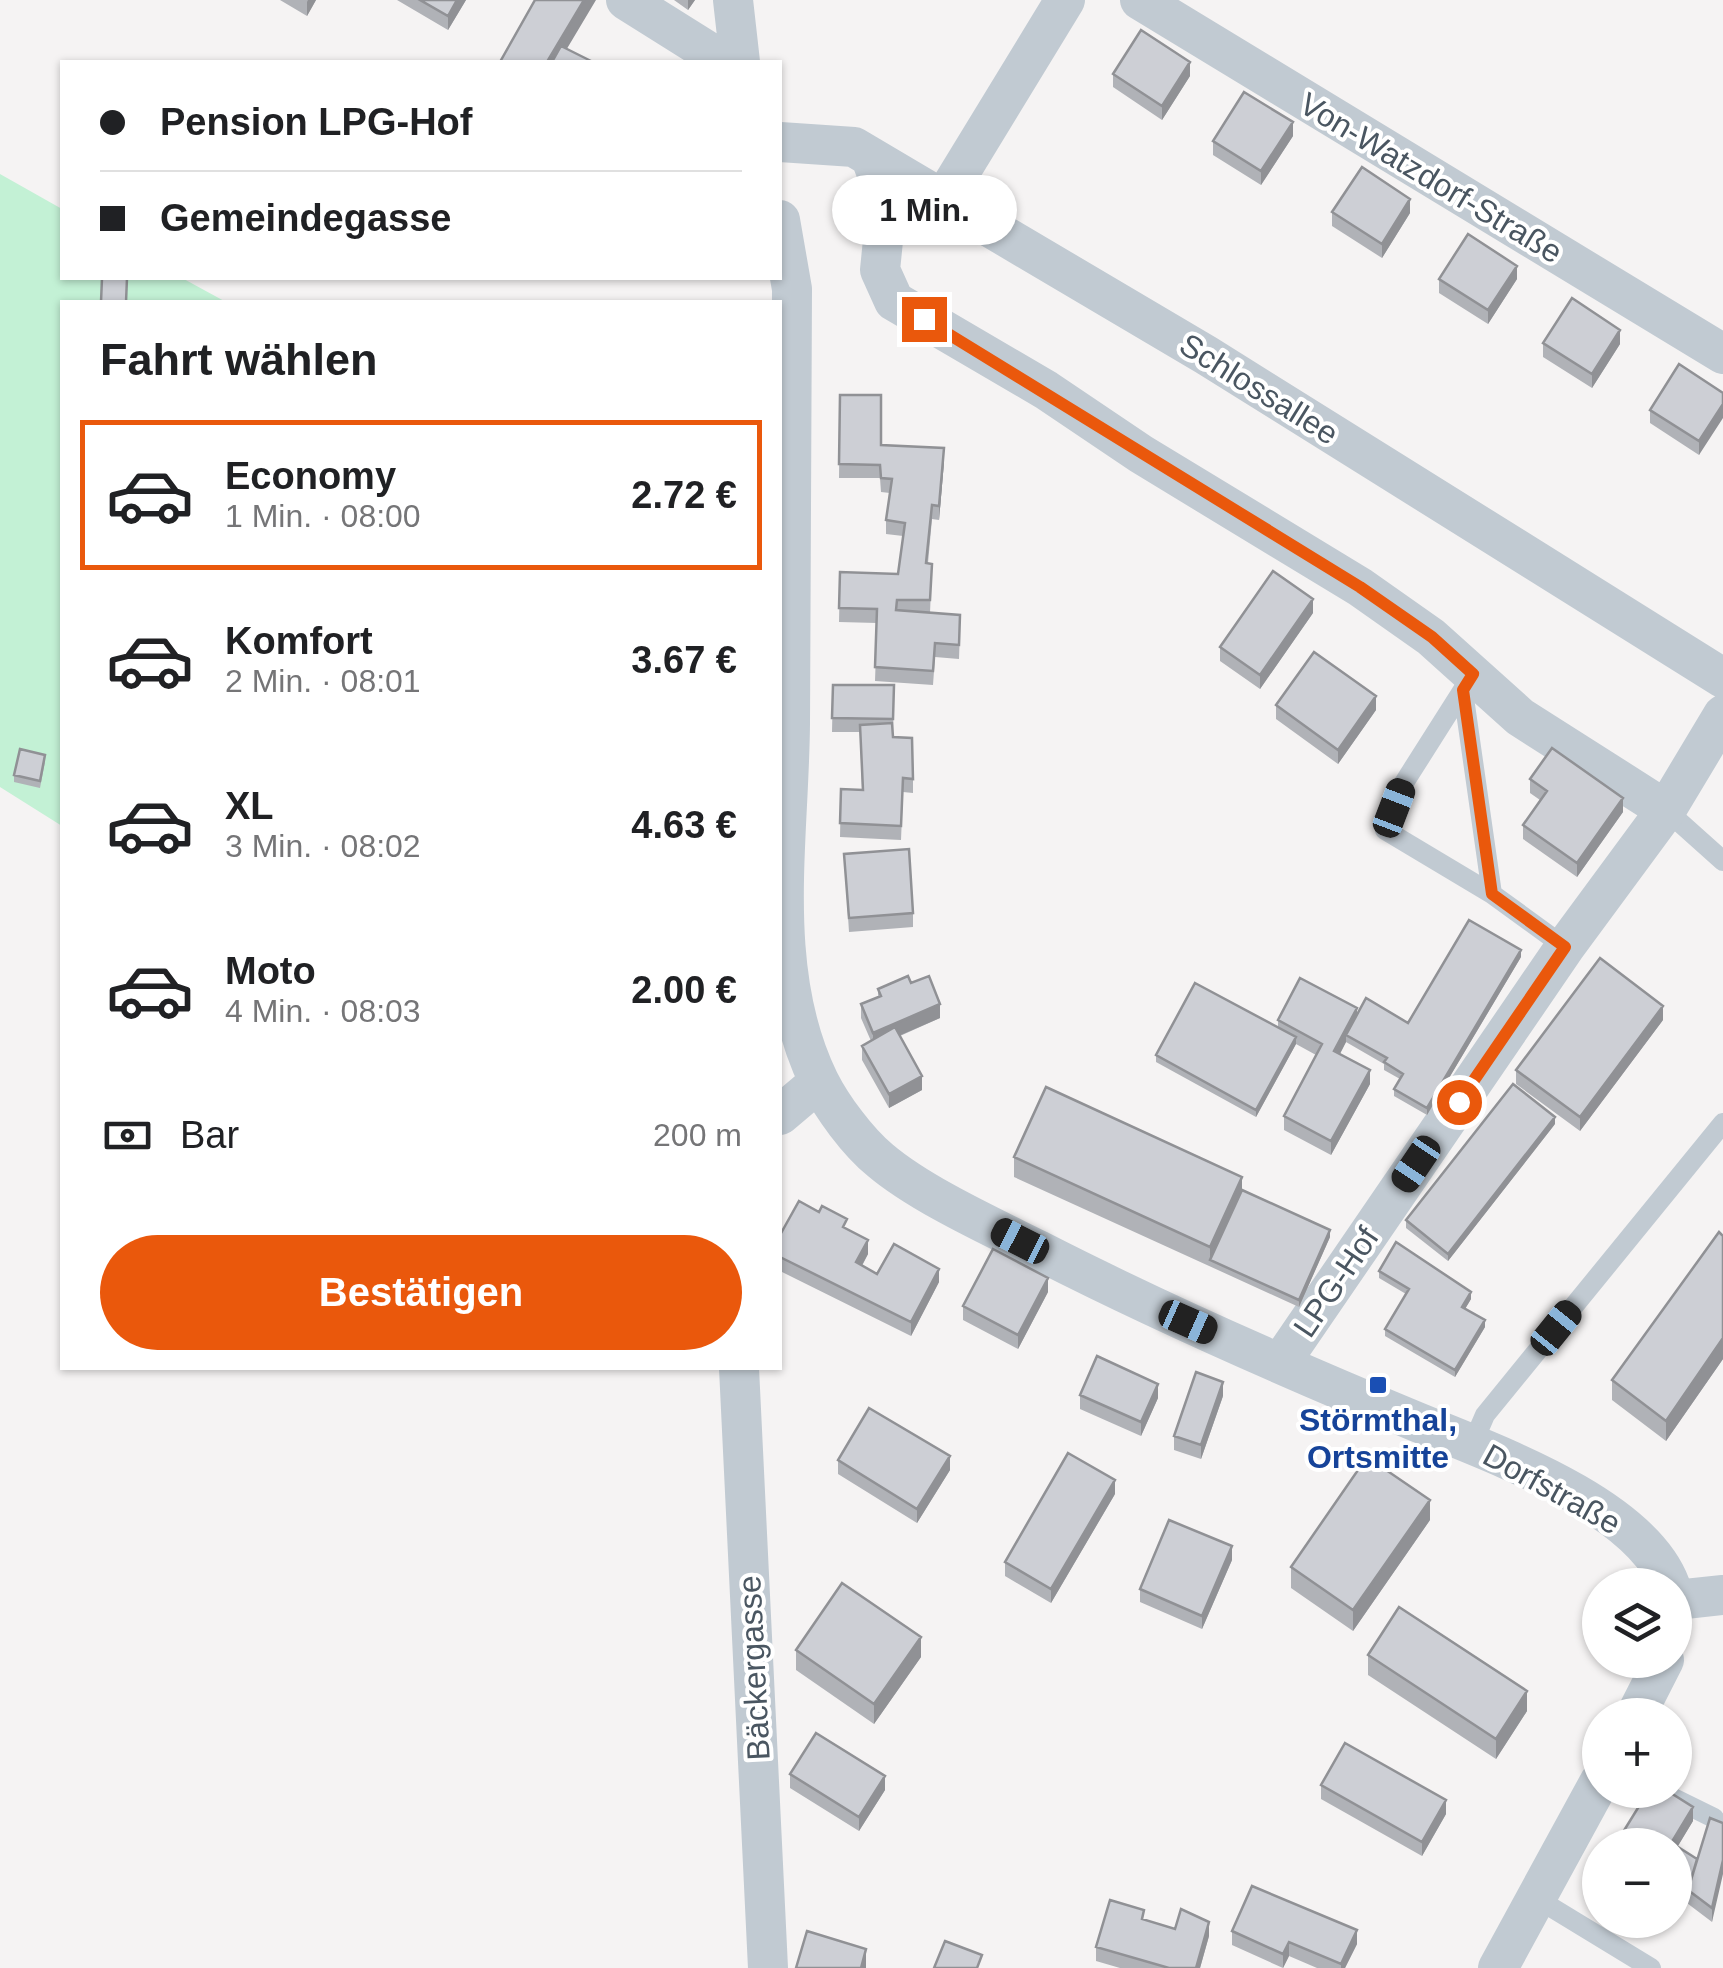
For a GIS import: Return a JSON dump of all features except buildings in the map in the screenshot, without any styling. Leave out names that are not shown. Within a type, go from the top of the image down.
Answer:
[{"type":"street","points":[[626,0],[720,59],[739,60],[733,0]]},
{"type":"street","points":[[943,200],[1066,0]]},
{"type":"street","name":"Von-Watzdorf-Straße","points":[[1140,0],[1723,354]]},
{"type":"street","name":"Schlossallee","points":[[782,142],[854,148],[872,158],[1206,355],[1723,678]]},
{"type":"street","points":[[872,158],[887,201],[880,270],[894,301],[1046,390],[1140,454],[1360,587],[1432,637],[1468,682],[1666,810]]},
{"type":"street","name":"Dorfstraße","points":[[782,232],[792,289],[790,731],[783,910],[792,1000],[820,1082],[880,1160],[984,1223],[1126,1295],[1472,1445],[1600,1510],[1634,1535],[1664,1568]]},
{"type":"street","name":"LPG-Hof","points":[[1281,1362],[1565,947],[1666,810],[1723,715]]},
{"type":"street","points":[[782,1113],[820,1082]]},
{"type":"street","name":"Bäckergasse","points":[[739,1370],[768,1968]]},
{"type":"street","points":[[1692,1598],[1723,1595]]},
{"type":"street","points":[[1498,1968],[1585,1808]]},
{"type":"lane","points":[[1468,682],[1492,894]]},
{"type":"lane","points":[[1468,682],[1402,786],[1385,830],[1492,894],[1565,947]]},
{"type":"lane","points":[[1666,810],[1723,861]]},
{"type":"lane","points":[[1472,1445],[1485,1415],[1723,1124]]},
{"type":"lane","points":[[1692,1807],[1714,1818]]},
{"type":"lane","points":[[1536,1898],[1651,1968]]},
{"type":"green space","points":[[0,174],[60,208],[60,280],[186,280],[222,300],[60,300],[60,825],[0,787]]},
{"type":"place","name":"Störmthal, Ortsmitte","points":[[1378,1385]]},
{"type":"route","points":[[924,319],[1046,390],[1140,454],[1360,587],[1432,637],[1473,674],[1463,690],[1492,894],[1565,947],[1459,1102]]}]
